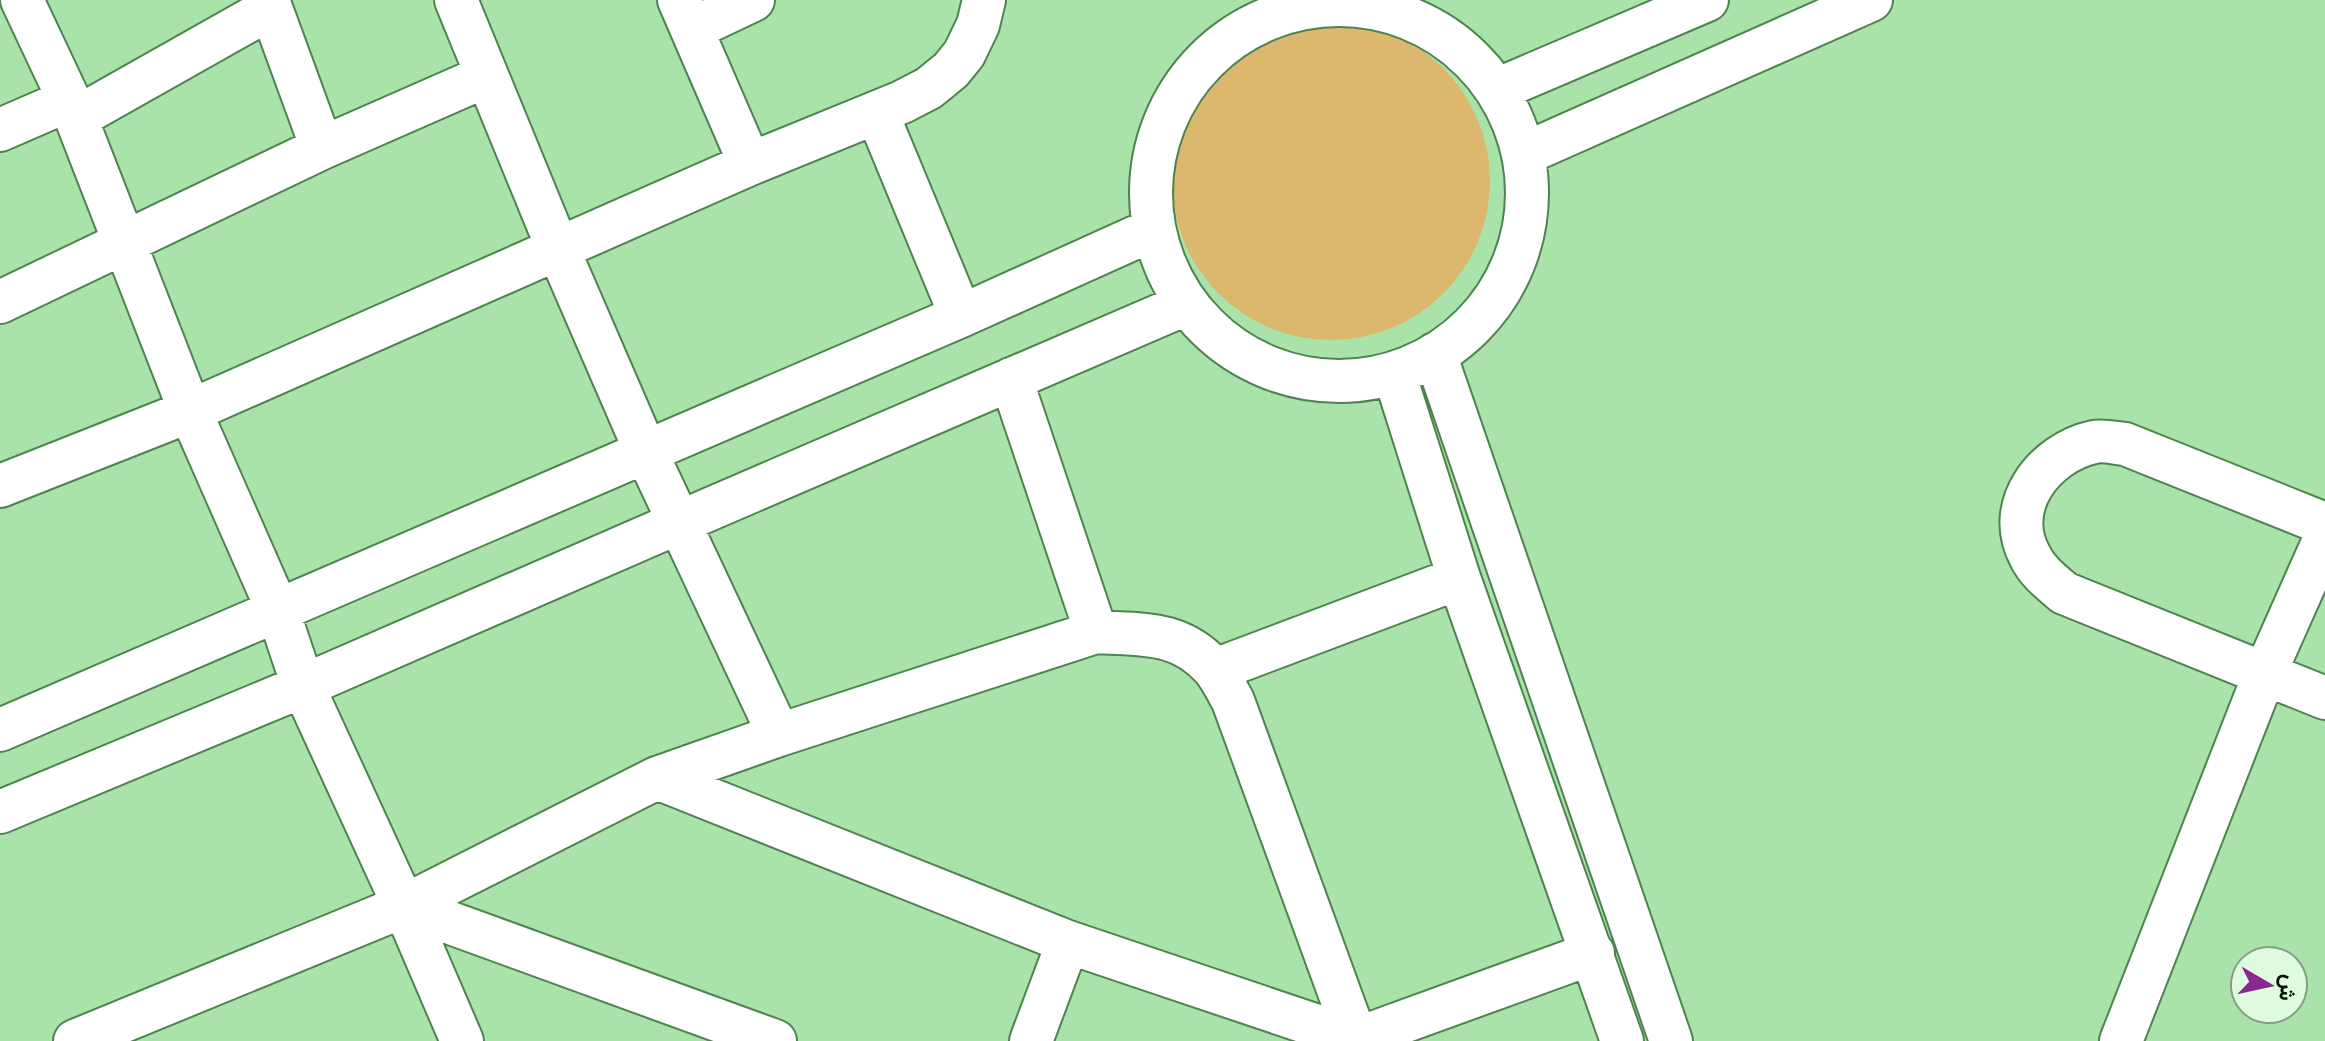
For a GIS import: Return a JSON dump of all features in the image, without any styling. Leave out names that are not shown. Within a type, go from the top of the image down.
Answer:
[{"type":"street","points":[[456,0],[558,249],[646,452],[779,735]]},
{"type":"street","points":[[750,164],[686,15],[753,0]]},
{"type":"street","points":[[0,486],[190,411],[929,88],[951,70],[964,54],[978,25],[984,0]]},
{"type":"street","points":[[1501,88],[1651,12],[1707,0]]},
{"type":"street","points":[[1526,153],[1871,0]]},
{"type":"street","points":[[1313,2],[1381,8],[1443,34],[1501,88],[1526,153],[1523,233],[1497,296],[1449,346],[1409,368],[1373,379],[1321,381],[1271,369],[1226,344],[1186,304],[1167,270],[1154,229],[1151,181],[1160,135],[1180,92],[1243,14],[1313,2]]},
{"type":"street","points":[[32,3],[190,411],[278,611],[303,686],[462,1041]]},
{"type":"street","points":[[0,130],[72,109],[269,4],[322,148]]},
{"type":"street","points":[[0,302],[322,148],[486,76]]},
{"type":"street","points":[[877,113],[961,316]]},
{"type":"street","points":[[0,730],[961,316],[1154,229]]},
{"type":"street","points":[[0,812],[303,686],[1186,304]]},
{"type":"street","points":[[1435,354],[1671,1041]]},
{"type":"street","points":[[1394,373],[1459,578],[1622,1041]]},
{"type":"street","points":[[1011,379],[1096,632]]},
{"type":"street","points":[[2325,524],[2125,444],[2096,441],[2054,459],[2039,474],[2022,514],[2024,541],[2029,556],[2040,572],[2064,593],[2325,698]]},
{"type":"street","points":[[2121,1041],[2265,673],[2325,538]]},
{"type":"street","points":[[1215,670],[1459,578]]},
{"type":"street","points":[[75,1041],[404,906],[657,778],[1096,632],[1172,639],[1194,650],[1215,670],[1233,701],[1356,1040]]},
{"type":"street","points":[[657,778],[1068,942],[1356,1040],[1593,953]]},
{"type":"street","points":[[404,906],[775,1041]]},
{"type":"street","points":[[1031,1041],[1068,942]]},
{"type":"shaded area","points":[[1331,22],[1362,25],[1392,34],[1432,58],[1454,80],[1478,120],[1487,150],[1490,181],[1487,212],[1478,242],[1454,282],[1432,304],[1392,328],[1362,337],[1331,340],[1300,337],[1270,328],[1230,304],[1208,282],[1184,242],[1175,212],[1172,181],[1175,150],[1184,120],[1208,80],[1230,58],[1270,34],[1300,25]]}]
